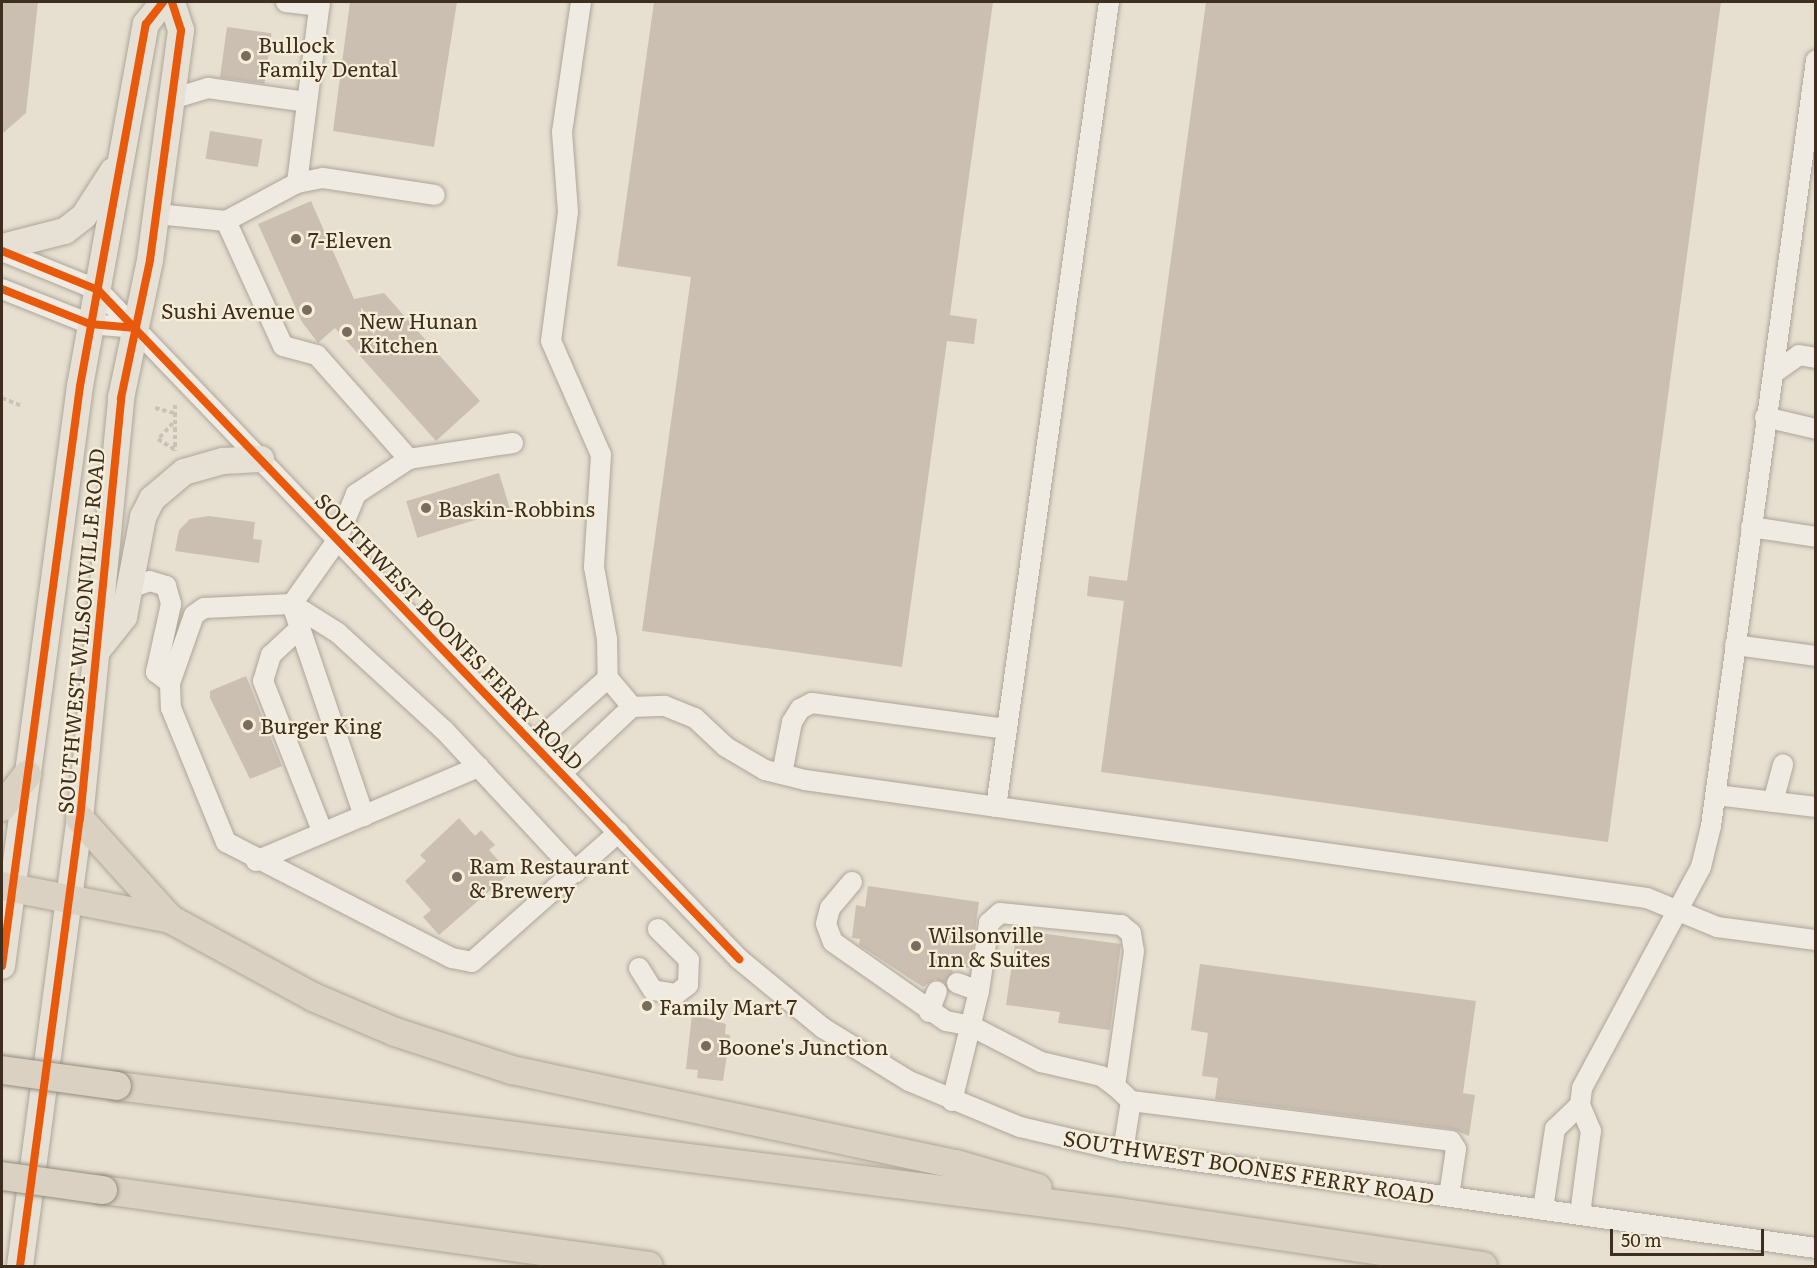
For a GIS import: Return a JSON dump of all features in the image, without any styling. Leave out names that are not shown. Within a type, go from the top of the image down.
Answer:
[{"type":"highway","points":[[2,807],[27,775]]},
{"type":"highway","points":[[80,819],[170,919]]},
{"type":"highway","points":[[7,887],[170,919],[324,1001],[395,1032],[512,1070],[956,1164],[1117,1212]]},
{"type":"highway","points":[[2,1070],[1117,1212],[1484,1266]]},
{"type":"highway","points":[[2,1176],[649,1266]]},
{"type":"main road","name":"SOUTHWEST WILSONVILLE ROAD","points":[[2,966],[7,887],[27,775],[90,324],[146,24],[164,2]]},
{"type":"main road","points":[[136,328],[137,256],[164,56],[164,2]]},
{"type":"main road","name":"SOUTHWEST WILSONVILLE ROAD","points":[[20,1266],[80,819],[92,657],[121,398],[157,214],[182,30],[172,2]]},
{"type":"main road","points":[[2,247],[65,231],[84,216],[122,155]]},
{"type":"main road","points":[[92,657],[124,617],[143,517],[164,486],[184,472],[223,461],[261,459]]},
{"type":"street","points":[[286,2],[320,4],[297,183]]},
{"type":"street","points":[[581,2],[562,132],[568,212],[551,341],[601,455],[594,567],[608,639],[608,678],[632,707]]},
{"type":"street","points":[[996,807],[1109,2]]},
{"type":"street","points":[[1543,1209],[1556,1129],[1580,1105],[1596,1054],[1701,867],[1716,795],[1765,417],[1775,372],[1815,60]]},
{"type":"street","points":[[172,99],[208,88],[306,102]]},
{"type":"street","points":[[157,214],[226,221],[297,183],[322,178],[435,195]]},
{"type":"street","points":[[226,221],[283,346],[317,355],[409,459]]},
{"type":"street","name":"SOUTHWEST BOONES FERRY ROAD","points":[[2,251],[98,290],[261,459],[336,542],[536,742],[619,832],[776,992],[872,1061],[952,1101],[1020,1127],[1123,1151],[1815,1248]]},
{"type":"street","points":[[2,289],[90,324],[136,328]]},
{"type":"street","points":[[1775,372],[1799,355],[1815,357]]},
{"type":"street","points":[[1765,417],[1815,429]]},
{"type":"street","points":[[292,604],[336,542],[356,494],[409,459],[513,443]]},
{"type":"street","points":[[1751,526],[1815,537]]},
{"type":"street","points":[[130,588],[150,581],[166,586],[171,604],[156,672],[170,683]]},
{"type":"street","points":[[292,604],[364,816]]},
{"type":"street","points":[[576,872],[479,767],[338,633],[292,604],[204,608],[194,615],[170,683],[171,708],[226,842],[256,861],[452,958],[472,962],[576,872],[619,832]]},
{"type":"street","points":[[300,628],[271,655],[262,681],[323,833]]},
{"type":"street","points":[[1735,645],[1815,656]]},
{"type":"street","points":[[536,742],[608,678]]},
{"type":"street","points":[[782,774],[792,722],[800,708],[812,703],[1007,729]]},
{"type":"street","points":[[563,772],[632,707],[665,706],[695,718],[726,747],[782,774],[996,807],[1647,898],[1717,927],[1815,940]]},
{"type":"street","points":[[1773,802],[1783,764]]},
{"type":"street","points":[[256,861],[479,767]]},
{"type":"street","points":[[1716,795],[1815,807]]},
{"type":"street","points":[[852,882],[830,908],[826,924],[833,942],[929,1012],[971,1026],[1041,1062],[1101,1076],[1131,1101],[1451,1141],[1456,1149],[1449,1196]]},
{"type":"street","points":[[952,1101],[979,991],[989,923],[1000,913],[1120,925],[1131,933],[1134,951],[1115,1086]]},
{"type":"street","points":[[639,968],[653,990],[676,994],[688,985],[689,960],[658,929]]},
{"type":"street","points":[[957,983],[979,991]]},
{"type":"street","points":[[929,1012],[937,991]]},
{"type":"street","points":[[1123,1151],[1131,1101]]},
{"type":"street","points":[[1580,1105],[1591,1131],[1580,1214]]},
{"type":"path","points":[[2,398],[22,406]]},
{"type":"path","points":[[175,405],[173,423],[177,456]]},
{"type":"path","points":[[155,408],[174,414]]},
{"type":"path","points":[[173,423],[158,439],[175,450]]},
{"type":"building","points":[[2,2],[38,2],[26,113],[2,134]]},
{"type":"building","points":[[350,2],[457,2],[434,147],[333,131]]},
{"type":"building","points":[[654,2],[993,2],[950,315],[977,319],[974,344],[947,341],[902,667],[642,631],[691,277],[617,266]]},
{"type":"building","points":[[1206,2],[1721,2],[1608,842],[1101,772],[1124,601],[1087,596],[1089,576],[1127,581]]},
{"type":"building","name":"Bullock Family Dental","points":[[227,27],[272,33],[264,84],[220,78]]},
{"type":"building","points":[[210,131],[262,139],[258,167],[206,159]]},
{"type":"building","points":[[311,201],[354,299],[384,293],[480,401],[436,441],[335,328],[318,343],[302,322],[258,224]]},
{"type":"building","points":[[499,473],[510,509],[417,538],[406,501]]},
{"type":"building","points":[[208,516],[255,522],[253,539],[262,540],[259,563],[175,551],[179,530],[190,519]]},
{"type":"building","name":"Burger King","points":[[246,676],[282,766],[250,779],[210,698],[210,691]]},
{"type":"building","name":"Ram Restaurant & Brewery","points":[[459,818],[475,836],[481,830],[495,845],[489,850],[510,873],[439,935],[423,917],[431,910],[405,881],[426,861],[420,855]]},
{"type":"building","name":"Wilsonville Inn & Suites","points":[[868,886],[979,902],[970,968],[950,965],[953,972],[945,983],[935,979],[923,987],[859,945],[860,939],[852,938],[856,905],[865,907]]},
{"type":"building","points":[[1017,930],[1121,944],[1110,1030],[1058,1023],[1060,1012],[1006,1005]]},
{"type":"building","points":[[1200,964],[1476,1001],[1463,1093],[1475,1095],[1469,1136],[1452,1129],[1215,1099],[1218,1078],[1202,1076],[1208,1033],[1191,1030]]},
{"type":"building","name":"Boone's Junction","points":[[692,1014],[726,1024],[725,1034],[730,1035],[723,1081],[697,1078],[698,1070],[686,1069]]},
{"type":"cycle path","points":[[2,966],[80,386],[146,24],[163,2]]},
{"type":"cycle path","points":[[20,1266],[80,819],[121,398],[150,260],[181,30],[172,2]]},
{"type":"cycle path","points":[[2,251],[98,290],[739,959]]},
{"type":"cycle path","points":[[2,289],[90,324],[136,328]]},
{"type":"place","name":"Bullock Family Dental","points":[[246,56]]},
{"type":"place","name":"7-Eleven","points":[[296,239]]},
{"type":"place","name":"Sushi Avenue","points":[[307,310]]},
{"type":"place","name":"New Hunan Kitchen","points":[[347,332]]},
{"type":"place","name":"Baskin-Robbins","points":[[426,508]]},
{"type":"place","name":"Burger King","points":[[248,725]]},
{"type":"place","name":"Ram Restaurant & Brewery","points":[[457,877]]},
{"type":"place","name":"Wilsonville Inn & Suites","points":[[916,946]]},
{"type":"place","name":"Family Mart 7","points":[[647,1006]]},
{"type":"place","name":"Boone's Junction","points":[[706,1046]]}]
